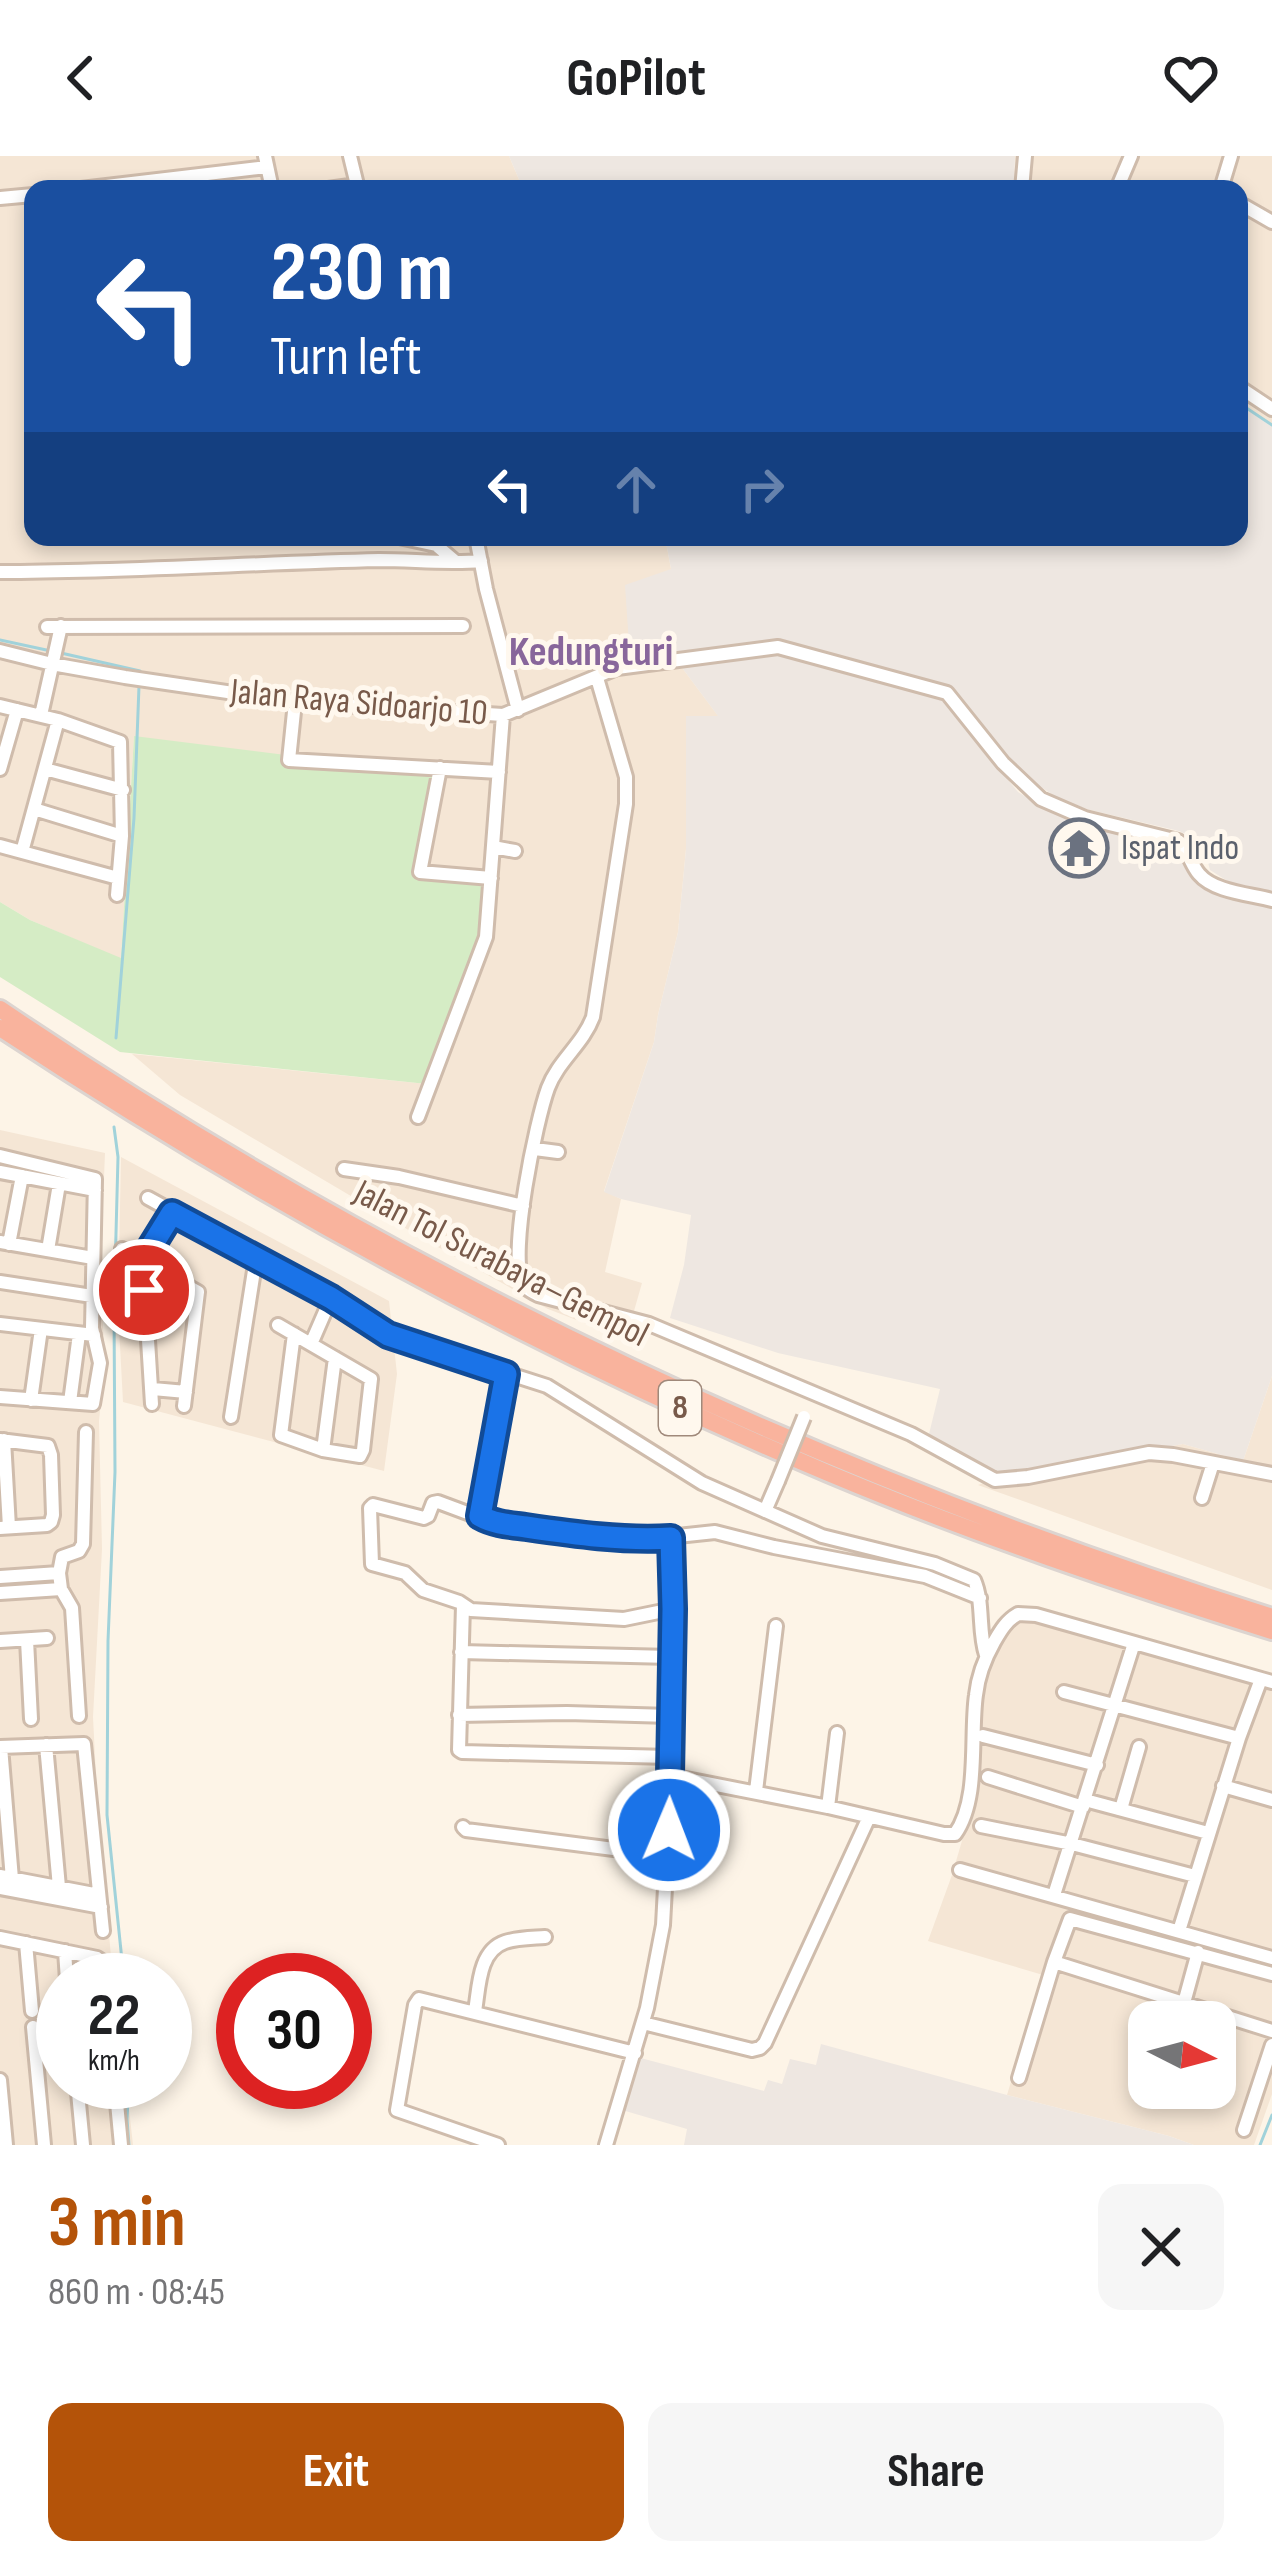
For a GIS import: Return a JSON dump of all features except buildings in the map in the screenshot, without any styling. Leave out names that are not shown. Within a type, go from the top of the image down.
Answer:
[{"type":"highway","name":"Jalan Tol Surabaya–Gempol","points":[[0,1009],[252,1168],[482,1295],[632,1370],[895,1485],[1028,1536],[1272,1617]]},
{"type":"highway","name":"Jalan Tol Surabaya–Gempol","points":[[0,1028],[97,1091],[380,1258],[665,1401],[980,1533],[1272,1631]]},
{"type":"street","points":[[143,180],[266,162]]},
{"type":"street","points":[[436,546],[457,563]]},
{"type":"street","points":[[478,546],[518,710]]},
{"type":"street","points":[[0,572],[481,561]]},
{"type":"street","points":[[41,715],[54,659],[54,626],[464,626]]},
{"type":"street","name":"Jalan Raya Sidoarjo 10","points":[[0,654],[54,659],[123,683],[127,677],[295,702],[503,715],[632,665],[778,647],[947,693],[1003,763],[1041,799],[1085,818],[1178,841],[1211,884],[1272,900]]},
{"type":"street","points":[[597,678],[627,792],[592,1017],[548,1090],[523,1206],[518,1244],[527,1288],[650,1324],[911,1435],[995,1480],[1149,1453],[1272,1474]]},
{"type":"street","points":[[295,702],[289,760],[499,772]]},
{"type":"street","points":[[0,706],[120,742],[123,790],[117,895]]},
{"type":"street","points":[[0,769],[17,710]]},
{"type":"street","points":[[418,1117],[486,937],[503,715]]},
{"type":"street","points":[[22,852],[58,720]]},
{"type":"street","points":[[440,768],[420,872],[491,878]]},
{"type":"street","points":[[45,769],[123,790]]},
{"type":"street","points":[[34,809],[122,836]]},
{"type":"street","points":[[0,846],[118,878]]},
{"type":"street","points":[[493,847],[515,851]]},
{"type":"street","points":[[535,1149],[558,1152]]},
{"type":"street","points":[[0,1156],[93,1183]]},
{"type":"street","points":[[344,1169],[523,1206]]},
{"type":"street","points":[[0,1172],[59,1184],[93,1183]]},
{"type":"street","points":[[22,1176],[4,1243],[93,1258]]},
{"type":"street","points":[[70,1402],[92,1296],[93,1183]]},
{"type":"street","points":[[48,1250],[59,1184]]},
{"type":"street","points":[[148,1198],[331,1298],[388,1335],[547,1386],[702,1483],[822,1536],[911,1557],[965,1576],[977,1583],[980,1637],[986,1655]]},
{"type":"street","points":[[152,1404],[143,1260],[172,1213]]},
{"type":"street","points":[[122,1249],[199,1294],[185,1399],[153,1389]]},
{"type":"street","points":[[231,1417],[256,1258]]},
{"type":"street","points":[[148,1335],[161,1271]]},
{"type":"street","points":[[0,1282],[92,1296]]},
{"type":"street","points":[[311,1344],[331,1298]]},
{"type":"street","points":[[278,1324],[369,1376],[372,1386],[362,1454],[323,1450],[281,1435],[294,1334]]},
{"type":"street","points":[[0,1325],[87,1335],[100,1354],[94,1402],[0,1397]]},
{"type":"street","points":[[31,1400],[41,1329]]},
{"type":"street","points":[[323,1450],[334,1358]]},
{"type":"street","points":[[480,1516],[506,1374]]},
{"type":"street","points":[[766,1511],[814,1393]]},
{"type":"street","points":[[79,1716],[72,1608],[61,1589],[59,1573],[62,1557],[79,1551],[83,1544],[86,1432]]},
{"type":"street","points":[[2,1440],[45,1444],[51,1455],[51,1522],[47,1525],[5,1527],[2,1440]]},
{"type":"street","points":[[1202,1498],[1213,1463]]},
{"type":"street","points":[[673,1609],[624,1619],[471,1610],[423,1590],[405,1573],[372,1564],[370,1508],[424,1518],[436,1502],[489,1521],[640,1540],[723,1533],[926,1576],[980,1598]]},
{"type":"street","points":[[606,2145],[643,2023],[663,1925],[670,1776],[671,1538]]},
{"type":"street","points":[[0,1577],[59,1573]]},
{"type":"street","points":[[0,1593],[61,1589]]},
{"type":"street","points":[[463,1605],[461,1752],[670,1757]]},
{"type":"street","points":[[670,1776],[955,1834],[971,1778],[976,1688],[986,1655],[1002,1627],[1022,1613],[1267,1681],[1239,1738],[1179,1931]]},
{"type":"street","points":[[756,1791],[776,1626]]},
{"type":"street","points":[[0,1641],[47,1638]]},
{"type":"street","points":[[27,1640],[31,1719]]},
{"type":"street","points":[[1054,1895],[1134,1642]]},
{"type":"street","points":[[461,1652],[671,1657]]},
{"type":"street","points":[[1064,1692],[1239,1738]]},
{"type":"street","points":[[459,1715],[670,1716]]},
{"type":"street","points":[[828,1807],[837,1733]]},
{"type":"street","points":[[983,1736],[1097,1765]]},
{"type":"street","points":[[100,1901],[6,1877],[1,1748],[81,1743],[85,1747],[103,1930]]},
{"type":"street","points":[[46,1744],[59,1887]]},
{"type":"street","points":[[1121,1809],[1139,1748]]},
{"type":"street","points":[[988,1778],[1208,1833]]},
{"type":"street","points":[[1223,1786],[1272,1800]]},
{"type":"street","points":[[643,2023],[752,2050],[760,2048],[869,1817]]},
{"type":"street","points":[[981,1826],[1195,1876]]},
{"type":"street","points":[[463,1827],[668,1856]]},
{"type":"street","points":[[960,1870],[1272,1958]]},
{"type":"street","points":[[0,1888],[100,1901]]},
{"type":"street","points":[[1019,2078],[1067,1923],[1073,1918],[1272,1974]]},
{"type":"street","points":[[475,2012],[484,1964],[493,1950],[505,1942],[545,1937]]},
{"type":"street","points":[[0,1938],[73,1953]]},
{"type":"street","points":[[26,1943],[32,2012]]},
{"type":"street","points":[[1185,2001],[1198,1952]]},
{"type":"street","points":[[1054,1962],[1178,2001]]},
{"type":"street","points":[[498,2145],[397,2110],[415,2005],[422,1998],[635,2053]]},
{"type":"street","points":[[1236,2020],[1272,2031]]},
{"type":"street","points":[[33,2027],[44,2145]]},
{"type":"street","points":[[1244,2130],[1272,2044]]},
{"type":"street","points":[[0,2080],[6,2145]]},
{"type":"street","points":[[80,2109],[83,2145]]},
{"type":"street","points":[[118,2109],[121,2145]]},
{"type":"shaded area","points":[[0,156],[509,156],[519,180],[24,180],[24,546],[667,546],[671,569],[630,659],[671,653],[719,717],[687,716],[686,849],[678,932],[654,1042],[604,1191],[621,1199],[605,1272],[642,1283],[626,1339],[548,1309],[422,1238],[180,1095],[132,1054],[427,1084],[482,884],[417,877],[134,736],[121,959],[0,902]]},
{"type":"shaded area","points":[[509,156],[1015,156],[1014,180],[519,180]]},
{"type":"shaded area","points":[[1015,156],[1272,156],[1272,426],[1248,409],[1248,180],[1014,180]]},
{"type":"shaded area","points":[[1248,409],[1272,426],[1272,894],[1229,882],[1210,870],[1196,839],[1179,831],[1059,799],[1035,783],[992,735],[982,748],[1018,792],[1052,813],[1095,829],[1179,846],[1204,886],[1272,907],[1272,1376],[1243,1461],[1183,1444],[1004,1476],[928,1438],[940,1389],[778,1353],[670,1318],[691,1215],[604,1192],[654,1042],[678,932],[686,849],[686,716],[718,716],[671,653],[630,660],[625,585],[671,569],[667,546],[1248,546]]},
{"type":"shaded area","points":[[0,1130],[105,1153],[100,1275],[105,1360],[99,1421],[102,1549],[93,1717],[111,1953],[36,1953],[36,2109],[129,2109],[133,2145],[0,2145]]},
{"type":"shaded area","points":[[121,1157],[389,1301],[397,1374],[384,1471],[123,1402],[118,1308]]},
{"type":"shaded area","points":[[1272,1376],[1272,1590],[978,1485],[1004,1476],[1183,1444],[1243,1461]]},
{"type":"shaded area","points":[[1027,1616],[1272,1684],[1272,2094],[1254,2145],[1194,2145],[1007,2095],[1043,1975],[928,1941],[980,1779],[980,1685],[1011,1622]]},
{"type":"shaded area","points":[[821,2044],[1194,2145],[684,2145],[687,2129],[622,2110],[637,2057],[764,2091],[768,2080],[782,2084],[790,2059],[816,2065]]},
{"type":"green space","points":[[134,736],[437,774],[417,876],[483,885],[480,928],[427,1084],[120,1052],[0,977],[0,902],[30,920],[121,958]]},
{"type":"waterway","points":[[1248,409],[1272,425]]},
{"type":"waterway","points":[[0,640],[51,651]]},
{"type":"waterway","points":[[61,653],[140,671],[139,676]]},
{"type":"waterway","points":[[116,1038],[134,818],[139,686]]},
{"type":"waterway","points":[[114,1127],[118,1157],[115,1472],[107,1815],[121,1953]]},
{"type":"waterway","points":[[128,2109],[129,2145]]},
{"type":"waterway","points":[[1260,2145],[1272,2115]]},
{"type":"place","name":"Ispat Indo","points":[[1079,848]]},
{"type":"district","name":"Kedungturi","points":[[591,652]]},
{"type":"route","points":[[144,1290],[143,1260],[172,1213],[331,1298],[388,1335],[506,1374],[480,1516],[544,1530],[640,1540],[671,1538],[669,1830]]}]
